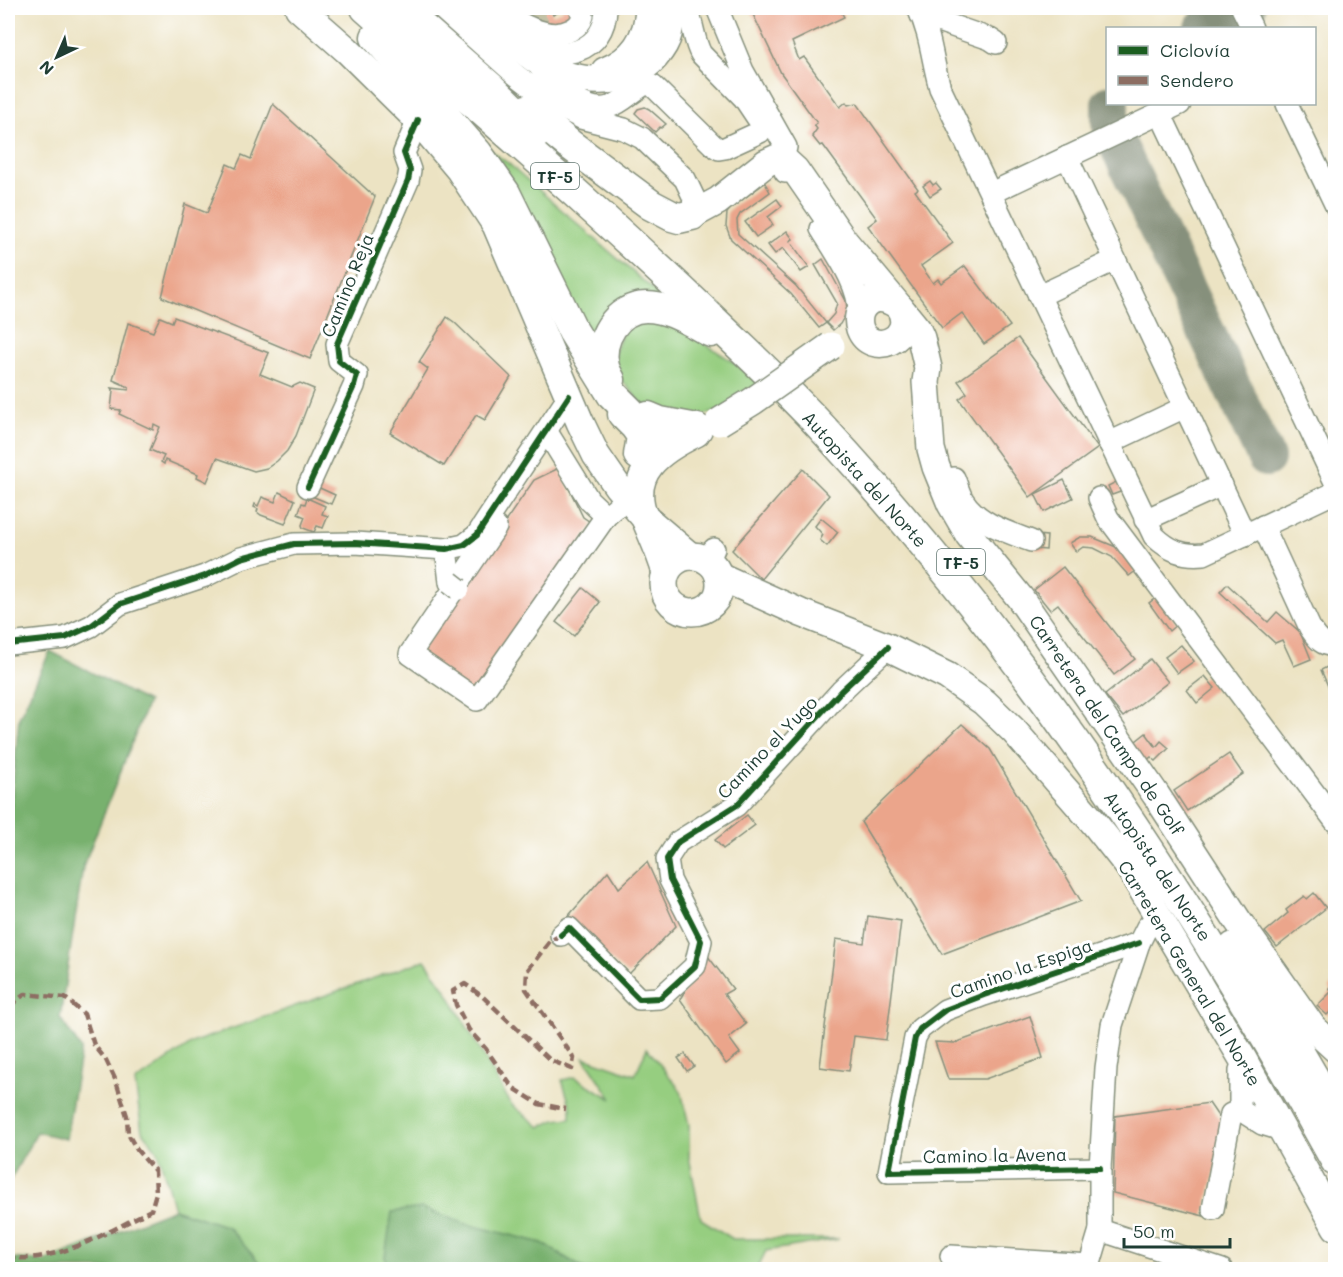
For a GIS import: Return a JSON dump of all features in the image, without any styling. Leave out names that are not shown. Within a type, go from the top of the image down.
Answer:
[{"type":"highway","points":[[349,8],[477,153],[505,193],[573,331],[612,394],[638,420],[696,430]]},
{"type":"highway","name":"Autopista del Norte","points":[[366,8],[657,266],[822,428],[880,491],[972,603],[1028,676],[1148,847],[1204,934],[1335,1161]]},
{"type":"highway","name":"Autopista del Norte","points":[[400,8],[604,192],[758,338],[875,459],[974,577],[1036,657],[1155,824],[1263,991],[1335,1116]]},
{"type":"highway","points":[[490,87],[525,108],[651,205],[679,218],[692,215]]},
{"type":"highway","points":[[696,430],[660,423],[649,418],[628,402],[613,385],[604,367],[603,356],[603,345],[611,326],[625,314],[644,307],[671,311],[741,347]]},
{"type":"highway","points":[[573,331],[576,347],[594,379],[642,436],[639,454]]},
{"type":"main road","points":[[299,8],[347,50],[418,120],[459,169],[496,225],[579,422],[596,455],[654,535],[666,573]]},
{"type":"main road","points":[[577,77],[603,72],[623,62],[631,55],[643,38],[649,8]]},
{"type":"main road","points":[[577,77],[616,74],[635,64],[655,39],[659,28],[659,8]]},
{"type":"main road","points":[[493,11],[520,47],[542,64],[577,77],[616,80],[638,72],[648,65],[662,49],[669,33],[669,18],[665,8]]},
{"type":"main road","points":[[692,215],[724,197],[766,163],[777,158],[783,159]]},
{"type":"main road","name":"Carretera del Campo de Golf","points":[[783,159],[795,170],[844,241],[917,329],[926,371],[932,449],[936,467],[951,504],[969,535],[1020,598],[1313,1028],[1335,1048]]},
{"type":"main road","points":[[596,455],[622,460],[696,430],[753,401],[860,323],[865,304],[876,298],[886,298],[899,306],[904,325],[900,335],[884,344],[872,342],[860,323]]},
{"type":"main road","name":"Carretera del Campo de Golf","points":[[891,342],[926,371]]},
{"type":"main road","points":[[630,500],[639,492],[641,478],[652,461],[696,430]]},
{"type":"main road","points":[[630,500],[639,454]]},
{"type":"main road","points":[[630,500],[709,569]]},
{"type":"main road","points":[[675,561],[709,569],[707,609],[698,612],[680,610],[668,599],[663,583],[666,573],[675,561]]},
{"type":"main road","name":"Carretera General del Norte","points":[[709,569],[750,603],[801,613],[888,647],[947,676],[984,702],[1014,731],[1095,824],[1129,867],[1244,1061],[1335,1227]]},
{"type":"street","points":[[441,8],[538,93],[580,118],[634,133],[649,144],[685,179],[694,198],[692,215]]},
{"type":"street","points":[[493,11],[545,32],[556,34],[564,33],[580,24],[583,16],[580,8]]},
{"type":"street","points":[[493,11],[528,46],[551,53],[565,54],[583,49],[596,38],[604,25],[606,8]]},
{"type":"street","points":[[687,8],[694,28],[697,48],[701,54],[749,94],[786,147],[783,167],[788,179],[843,267],[859,299],[860,323]]},
{"type":"street","points":[[520,47],[572,97],[589,106],[604,109],[650,84],[713,145],[719,149],[725,148],[761,130],[762,125],[717,8]]},
{"type":"street","points":[[1242,8],[1252,27]]},
{"type":"street","points":[[916,10],[996,43]]},
{"type":"street","points":[[916,10],[934,54],[940,88],[1154,536],[1171,549],[1189,555],[1204,554],[1335,492]]},
{"type":"street","points":[[493,11],[528,17],[543,30]]},
{"type":"street","points":[[728,33],[744,57],[806,171],[812,194]]},
{"type":"street","points":[[991,193],[1178,105]]},
{"type":"street","points":[[1287,105],[1335,206]]},
{"type":"street","points":[[1160,113],[1335,484]]},
{"type":"street","name":"Camino Reja","points":[[308,487],[354,386],[357,375],[339,361],[337,344],[408,181],[410,170],[404,153],[418,120]]},
{"type":"street","points":[[1067,157],[1222,485],[1254,531],[1318,641],[1329,646],[1335,645]]},
{"type":"street","points":[[685,179],[693,182],[704,193],[724,197]]},
{"type":"street","points":[[1039,296],[1115,260]]},
{"type":"street","points":[[926,371],[939,371],[944,449],[952,475],[964,501],[980,517],[999,530],[1031,541]]},
{"type":"street","points":[[568,396],[536,467],[410,654],[477,700],[606,516],[630,500]]},
{"type":"street","points":[[1108,443],[1185,406]]},
{"type":"street","points":[[8,644],[65,638],[91,626],[120,604],[205,576],[241,558],[294,544],[354,543],[446,549],[464,545],[477,535],[550,435],[579,422]]},
{"type":"street","points":[[550,435],[589,500],[606,516]]},
{"type":"street","points":[[1146,520],[1222,485]]},
{"type":"street","points":[[1099,498],[1108,518],[1335,822]]},
{"type":"street","points":[[1108,518],[1136,500]]},
{"type":"street","points":[[446,549],[454,585]]},
{"type":"street","name":"Camino el Yugo","points":[[561,935],[569,928],[639,999],[660,998],[695,966],[700,941],[670,880],[667,859],[678,842],[737,805],[842,691],[888,647]]},
{"type":"street","points":[[951,1256],[1089,1267],[1100,1230],[1100,1168],[1106,1068],[1112,1025],[1139,943],[1147,927],[1159,916]]},
{"type":"street","name":"Camino la Espiga","points":[[889,1172],[915,1038],[920,1029],[945,1011],[984,995],[1139,943]]},
{"type":"street","points":[[1240,1110],[1240,1070],[1244,1061]]},
{"type":"street","points":[[1240,1110],[1262,1124],[1282,1130]]},
{"type":"street","points":[[1213,1209],[1231,1114],[1240,1110]]},
{"type":"street","name":"Camino la Avena","points":[[889,1172],[1100,1168]]},
{"type":"street","points":[[1100,1230],[1222,1269]]},
{"type":"green space","points":[[479,142],[508,163],[665,300],[595,350]]},
{"type":"green space","points":[[643,320],[675,324],[764,382],[720,411],[691,418],[644,406],[617,375],[615,352],[624,328]]},
{"type":"green space","points":[[50,651],[148,702],[83,867],[60,1018],[81,1049],[66,1139],[37,1132],[8,1184],[8,833],[19,718]]},
{"type":"green space","points":[[425,960],[446,990],[511,1104],[540,1127],[555,1120],[571,1118],[571,1108],[562,1080],[575,1077],[612,1099],[584,1057],[635,1075],[647,1048],[681,1091],[689,1125],[689,1157],[701,1219],[733,1239],[839,1239],[766,1251],[757,1269],[584,1269],[542,1243],[466,1224],[385,1256],[389,1269],[263,1269],[224,1226],[174,1209],[158,1151],[142,1131],[135,1082],[194,1042]]},
{"type":"green space","points":[[422,1208],[466,1224],[542,1243],[584,1269],[389,1269],[385,1257],[392,1212]]},
{"type":"green space","points":[[174,1209],[228,1227],[265,1269],[8,1269],[8,1258],[45,1261]]},
{"type":"building","points":[[513,8],[550,8],[553,15],[563,10],[562,8],[590,8],[567,38]]},
{"type":"building","points":[[750,8],[839,8],[844,17],[792,42],[799,60],[804,57],[840,107],[846,102],[848,105],[857,103],[918,189],[915,191],[953,243],[921,266],[933,283],[938,279],[941,283],[965,266],[1010,326],[984,344],[962,313],[942,328],[868,226],[877,219],[823,145],[820,146],[812,136],[817,129],[814,125],[817,123],[781,73]]},
{"type":"building","points":[[273,104],[375,197],[310,359],[162,297],[185,204],[207,213],[227,164],[236,168],[242,155],[251,159]]},
{"type":"building","points":[[645,107],[666,124],[655,132],[635,113],[638,109]]},
{"type":"building","points":[[930,181],[933,185],[936,183],[941,189],[930,196],[923,186]]},
{"type":"building","points":[[765,183],[770,192],[740,214],[737,220],[738,234],[796,286],[826,323],[819,328],[791,294],[731,239],[726,226],[727,213],[733,206]]},
{"type":"building","points":[[777,199],[782,206],[768,217],[773,225],[756,237],[745,222]]},
{"type":"building","points":[[787,231],[793,239],[790,241],[809,267],[801,272],[783,248],[775,254],[768,245]]},
{"type":"building","points":[[823,259],[846,301],[847,310],[844,317],[833,330],[826,323],[834,314],[837,303],[815,265]]},
{"type":"building","points":[[160,317],[172,322],[174,317],[269,353],[260,374],[292,387],[300,383],[314,389],[296,436],[287,451],[277,461],[267,468],[254,471],[217,458],[207,482],[197,477],[198,474],[165,460],[164,464],[161,462],[164,456],[150,450],[160,427],[154,424],[153,430],[119,414],[121,410],[111,409],[113,391],[111,388],[129,390],[129,387],[113,380],[128,323],[153,332]]},
{"type":"building","points":[[447,317],[511,377],[485,420],[476,415],[444,466],[390,433],[428,369],[419,362]]},
{"type":"building","points":[[1018,338],[1098,448],[1030,497],[959,399],[967,393],[958,381]]},
{"type":"building","points":[[559,468],[583,517],[593,524],[474,697],[413,655],[534,480]]},
{"type":"building","points":[[803,469],[829,495],[761,579],[732,550]]},
{"type":"building","points":[[1064,480],[1073,498],[1044,512],[1035,494]]},
{"type":"building","points":[[1118,481],[1123,491],[1112,495],[1108,486]]},
{"type":"building","points":[[313,485],[335,495],[331,504],[309,495]]},
{"type":"building","points":[[279,492],[295,500],[285,524],[261,515],[254,507],[255,504],[258,506],[262,497],[275,502]]},
{"type":"building","points":[[307,498],[325,506],[322,514],[328,516],[323,528],[317,526],[314,532],[303,528],[305,517],[298,514],[302,503],[305,504]]},
{"type":"building","points":[[821,518],[838,532],[827,546],[820,540],[823,535],[815,526]]},
{"type":"building","points":[[1036,535],[1047,536],[1046,550],[1035,549]]},
{"type":"building","points":[[1080,537],[1092,537],[1116,547],[1137,570],[1129,576],[1112,557],[1094,548],[1083,547],[1076,552],[1070,543]]},
{"type":"building","points":[[1063,567],[1135,659],[1114,675],[1058,604],[1050,610],[1034,590]]},
{"type":"building","points":[[1227,584],[1268,622],[1277,612],[1300,632],[1311,659],[1294,666],[1282,640],[1275,643],[1220,592]]},
{"type":"building","points":[[583,588],[600,602],[574,636],[556,622]]},
{"type":"building","points":[[1157,597],[1177,624],[1169,631],[1149,603]]},
{"type":"building","points":[[1181,645],[1194,661],[1177,673],[1165,657]]},
{"type":"building","points":[[1150,659],[1168,682],[1123,717],[1105,695]]},
{"type":"building","points":[[1335,663],[1335,702],[1321,670]]},
{"type":"building","points":[[1205,676],[1215,688],[1197,703],[1187,690]]},
{"type":"building","points":[[962,724],[990,749],[1081,901],[942,954],[861,822]]},
{"type":"building","points":[[1146,733],[1156,747],[1161,741],[1169,748],[1156,761],[1151,757],[1142,764],[1131,745]]},
{"type":"building","points":[[1229,754],[1243,774],[1187,811],[1174,791]]},
{"type":"building","points":[[747,815],[755,825],[723,849],[715,840]]},
{"type":"building","points":[[647,862],[676,926],[628,975],[564,921],[608,871],[619,888]]},
{"type":"building","points":[[1314,893],[1326,908],[1277,947],[1265,932],[1288,913],[1286,910],[1304,896],[1307,899]]},
{"type":"building","points":[[868,916],[901,921],[886,1040],[854,1036],[849,1071],[820,1067],[836,939],[864,943]]},
{"type":"building","points":[[707,955],[733,989],[724,994],[746,1024],[729,1038],[740,1053],[726,1064],[680,999]]},
{"type":"building","points":[[1335,981],[1335,1007],[1327,1015],[1317,1006],[1332,991],[1329,988]]},
{"type":"building","points":[[1030,1016],[1043,1058],[985,1079],[948,1079],[935,1042],[955,1043]]},
{"type":"building","points":[[685,1054],[694,1066],[687,1071],[678,1058]]},
{"type":"building","points":[[1209,1103],[1226,1128],[1204,1216],[1113,1193],[1115,1116]]},
{"type":"taxiway","points":[[1205,27],[1247,8]]},
{"type":"taxiway","points":[[1110,105],[1110,122],[1115,139],[1266,458]]},
{"type":"tunnel","points":[[530,8],[543,30],[556,35]]},
{"type":"marked path","points":[[561,935],[550,941],[527,971],[526,989],[574,1058],[572,1069],[550,1060],[483,997],[465,984],[453,991],[456,1005],[469,1030],[486,1049],[512,1087],[539,1104],[566,1109]]},
{"type":"marked path","points":[[8,1019],[11,1005],[25,994],[65,998],[84,1014],[94,1045],[106,1060],[116,1081],[127,1116],[128,1134],[137,1150],[155,1171],[156,1193],[151,1210],[82,1244],[46,1255],[8,1258]]},
{"type":"cycle path","points":[[308,487],[354,386],[357,375],[339,361],[337,344],[408,181],[410,170],[404,153],[418,120]]},
{"type":"cycle path","points":[[8,644],[65,638],[91,626],[120,604],[205,576],[241,558],[294,544],[355,543],[446,549],[464,545],[477,535],[569,396]]},
{"type":"cycle path","points":[[561,935],[569,928],[639,999],[660,998],[695,966],[701,941],[670,880],[667,859],[678,842],[737,805],[841,691],[888,647]]},
{"type":"cycle path","points":[[1100,1168],[889,1172],[915,1038],[920,1029],[945,1010],[1139,943]]}]
